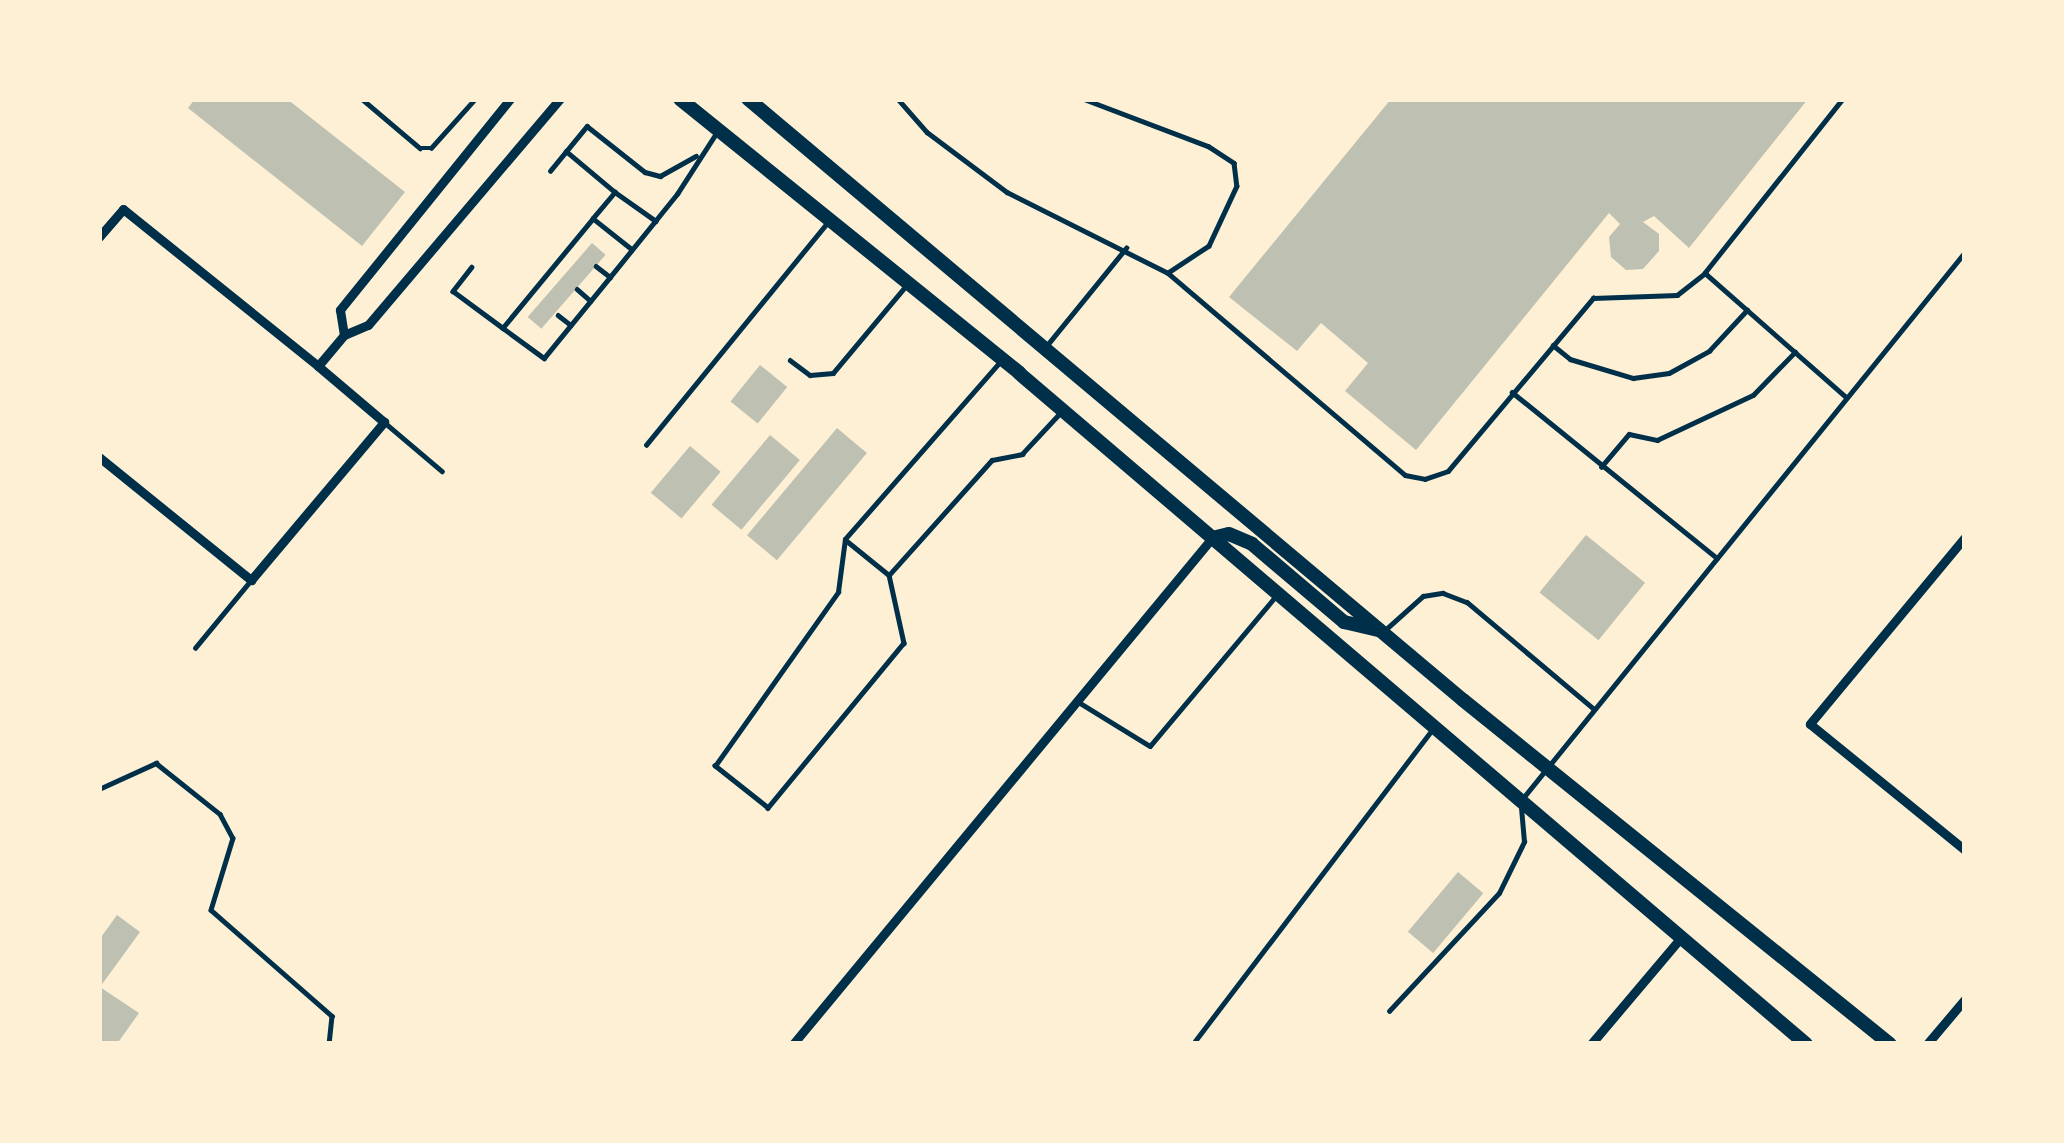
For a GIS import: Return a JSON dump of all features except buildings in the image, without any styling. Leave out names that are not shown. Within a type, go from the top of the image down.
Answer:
[{"type":"main road","points":[[680,99],[1063,410],[1678,941],[1805,1044]]},
{"type":"main road","points":[[748,99],[1048,344],[1546,768],[1890,1044]]},
{"type":"main road","points":[[1212,538],[1229,534],[1252,544],[1344,622],[1384,631]]},
{"type":"street","points":[[344,335],[340,310],[510,99]]},
{"type":"street","points":[[318,367],[344,335],[368,325],[560,99]]},
{"type":"street","points":[[99,237],[123,208],[384,422],[250,580],[99,457]]},
{"type":"street","points":[[1965,537],[1810,724],[1965,850]]},
{"type":"street","points":[[794,1044],[1212,538]]},
{"type":"street","points":[[1591,1044],[1678,941]]},
{"type":"street","points":[[1928,1044],[1965,999]]},
{"type":"lane","points":[[362,99],[421,148],[440,142],[475,99]]},
{"type":"lane","points":[[899,99],[927,132],[1007,192],[1168,273],[1405,475],[1425,479],[1448,471],[1593,298],[1677,295],[1705,273],[1843,99]]},
{"type":"lane","points":[[1084,99],[1208,146],[1234,164],[1237,186],[1209,246],[1168,273]]},
{"type":"lane","points":[[550,170],[586,126],[660,176],[697,156]]},
{"type":"lane","points":[[472,267],[453,291],[544,358],[656,221],[718,130]]},
{"type":"lane","points":[[566,152],[656,221]]},
{"type":"lane","points":[[503,328],[616,192]]},
{"type":"lane","points":[[593,219],[632,250]]},
{"type":"lane","points":[[646,445],[829,221]]},
{"type":"lane","points":[[572,246],[583,256]]},
{"type":"lane","points":[[1048,344],[1126,248]]},
{"type":"lane","points":[[1389,1011],[1499,893],[1524,842],[1520,803],[1546,768],[1965,252]]},
{"type":"lane","points":[[596,266],[610,277]]},
{"type":"lane","points":[[553,269],[563,278]]},
{"type":"lane","points":[[1705,273],[1846,397]]},
{"type":"lane","points":[[790,360],[810,375],[833,373],[908,284]]},
{"type":"lane","points":[[577,289],[591,301]]},
{"type":"lane","points":[[532,295],[542,303]]},
{"type":"lane","points":[[1552,345],[1633,378],[1669,373],[1709,352],[1747,310]]},
{"type":"lane","points":[[557,314],[572,325]]},
{"type":"lane","points":[[1601,467],[1629,434],[1658,440],[1753,395],[1795,352]]},
{"type":"lane","points":[[845,539],[889,575],[904,643],[768,808],[715,766],[838,592],[845,539],[1002,359]]},
{"type":"lane","points":[[1512,392],[1717,558]]},
{"type":"lane","points":[[889,575],[992,460],[1022,454],[1063,410]]},
{"type":"lane","points":[[384,422],[442,471]]},
{"type":"lane","points":[[195,648],[250,580]]},
{"type":"lane","points":[[1384,631],[1424,596],[1443,592],[1467,602],[1594,710]]},
{"type":"lane","points":[[1077,701],[1150,746],[1278,594]]},
{"type":"lane","points":[[1195,1042],[1433,728]]},
{"type":"lane","points":[[99,789],[156,763],[220,814],[233,838],[211,910],[332,1016],[329,1044]]}]
